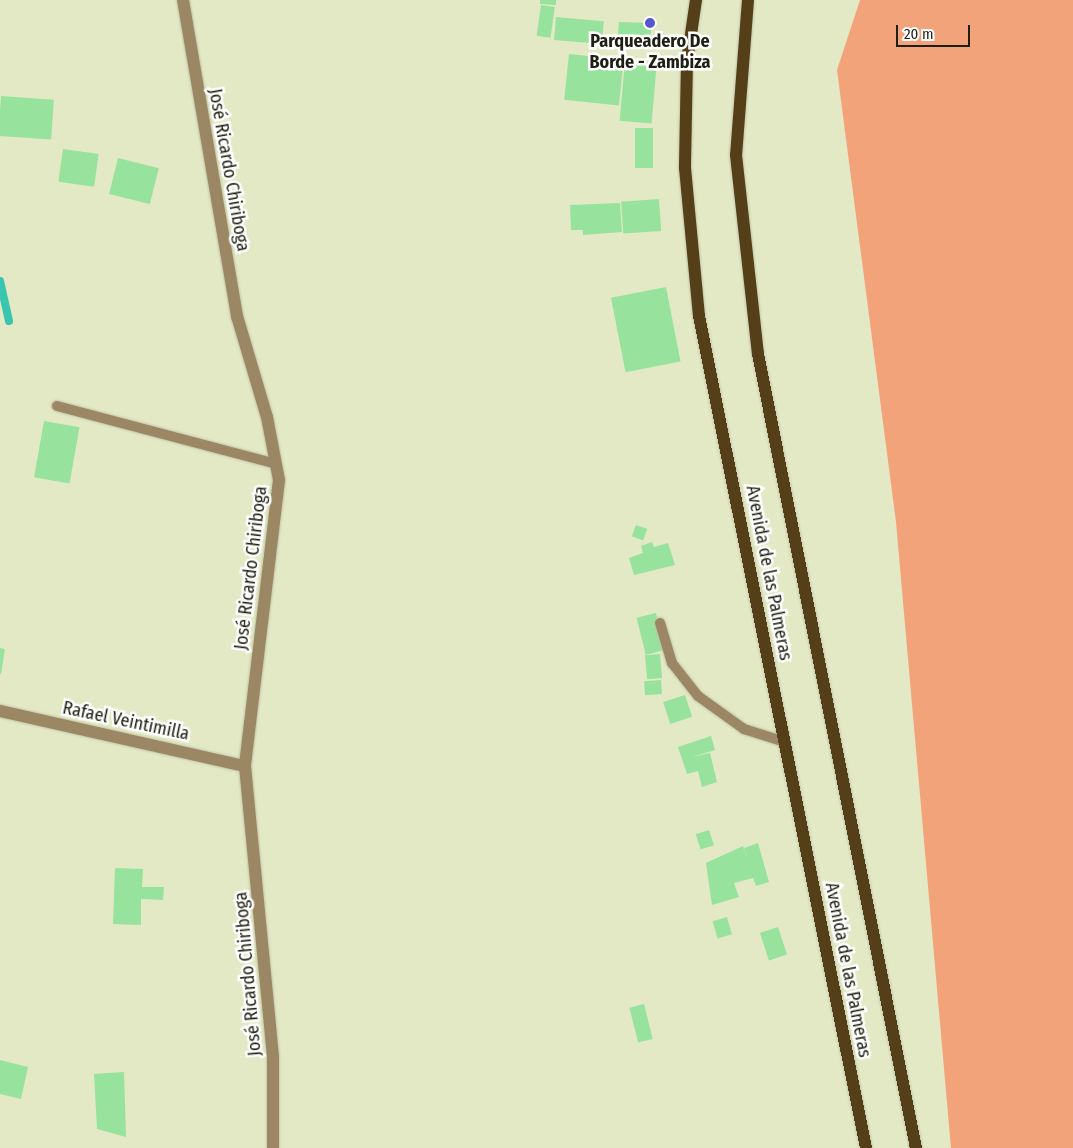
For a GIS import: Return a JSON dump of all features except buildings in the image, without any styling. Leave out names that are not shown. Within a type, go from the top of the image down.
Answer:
[{"type":"main road","name":"Avenida de las Palmeras","points":[[696,0],[687,61],[685,168],[700,316],[866,1148]]},
{"type":"main road","name":"Avenida de las Palmeras","points":[[748,0],[736,155],[758,354],[916,1148]]},
{"type":"street","name":"José Ricardo Chiriboga","points":[[183,0],[237,316],[279,480],[245,766],[273,1057],[273,1148]]},
{"type":"street","name":"Rafael Veintimilla","points":[[0,712],[245,766]]},
{"type":"lane","points":[[57,406],[276,464]]},
{"type":"lane","points":[[660,624],[672,663],[698,696],[744,729],[784,742]]},
{"type":"shaded area","points":[[860,0],[1073,0],[1073,1148],[951,1148],[896,522],[837,70]]},
{"type":"waterway","points":[[0,281],[9,321]]},
{"type":"place","name":"Parqueadero De Borde - Zambiza","points":[[650,23]]}]
